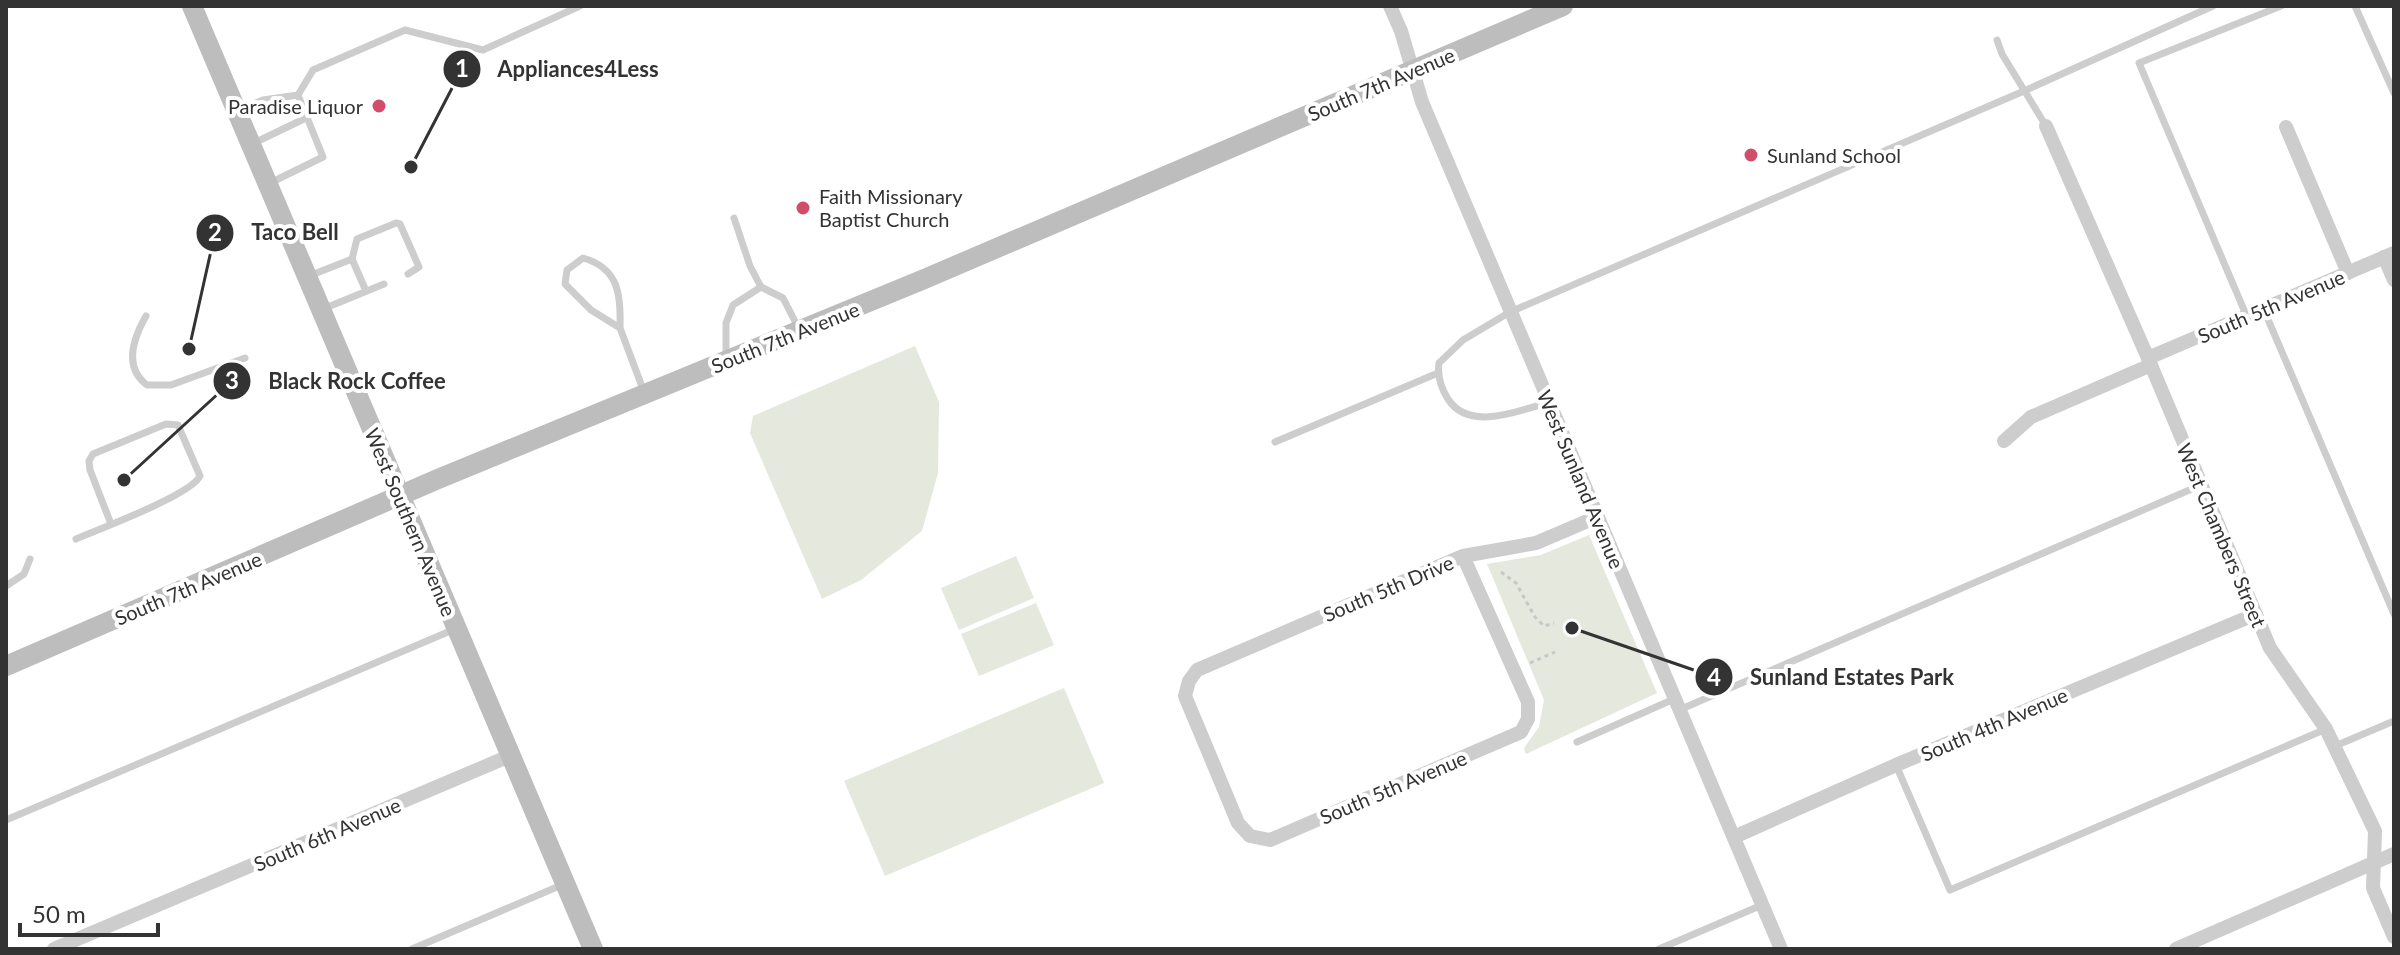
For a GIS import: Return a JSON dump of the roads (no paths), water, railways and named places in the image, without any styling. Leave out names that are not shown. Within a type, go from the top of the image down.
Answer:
[{"type":"main road","name":"West Southern Avenue","points":[[192,6],[593,949]]},
{"type":"main road","name":"South 7th Avenue","points":[[6,666],[1563,6]]},
{"type":"street","name":"West Sunland Avenue","points":[[1390,6],[1422,102],[1781,949]]},
{"type":"street","name":"West Chambers Street","points":[[2046,126],[2150,362],[2270,648],[2326,729],[2375,831],[2373,888],[2394,937]]},
{"type":"street","points":[[2286,127],[2348,273]]},
{"type":"street","name":"South 5th Avenue","points":[[2004,441],[2031,417],[2389,255]]},
{"type":"street","points":[[2389,255],[2394,280]]},
{"type":"street","name":"South 5th Drive","points":[[1250,836],[1238,823],[1185,696],[1189,681],[1197,670],[1463,556],[1536,543],[1597,517]]},
{"type":"street","name":"South 5th Avenue","points":[[1250,836],[1270,840],[1521,732],[1528,719],[1528,702],[1463,556]]},
{"type":"street","name":"South 4th Avenue","points":[[1734,837],[1896,765],[2256,614]]},
{"type":"street","name":"South 6th Avenue","points":[[54,949],[512,755]]},
{"type":"street","points":[[2176,949],[2394,854]]},
{"type":"lane","points":[[298,95],[313,70],[405,30],[483,50],[580,6]]},
{"type":"lane","points":[[1549,402],[1490,417],[1471,417],[1454,408],[1443,391],[1438,373],[1439,363],[1448,352],[1510,312],[2024,91],[2213,6]]},
{"type":"lane","points":[[2247,317],[2139,63],[2281,6]]},
{"type":"lane","points":[[2355,6],[2394,93]]},
{"type":"lane","points":[[1997,40],[2046,126]]},
{"type":"lane","points":[[237,111],[263,100],[298,95]]},
{"type":"lane","points":[[268,184],[323,157],[298,95]]},
{"type":"lane","points":[[251,145],[306,118]]},
{"type":"lane","points":[[734,218],[750,266],[761,287],[783,298],[800,331]]},
{"type":"lane","points":[[366,291],[352,259],[357,239],[396,223],[400,224],[419,267],[408,274]]},
{"type":"lane","points":[[620,328],[591,310],[565,284],[567,270],[583,258],[597,262],[609,273],[621,295],[620,328],[645,394]]},
{"type":"lane","points":[[307,277],[352,259]]},
{"type":"lane","points":[[321,310],[384,284]]},
{"type":"lane","points":[[726,361],[726,323],[733,305],[761,287]]},
{"type":"lane","points":[[2264,310],[2394,614]]},
{"type":"lane","points":[[146,316],[133,337],[132,351],[138,374],[147,385],[171,385],[245,358]]},
{"type":"lane","points":[[1275,442],[1438,373]]},
{"type":"lane","points":[[76,539],[111,524],[165,500],[196,485],[200,476],[178,425],[166,424],[93,454],[89,461],[90,470],[111,524]]},
{"type":"lane","points":[[1577,742],[1677,704],[2201,485]]},
{"type":"lane","points":[[6,586],[24,574],[30,559]]},
{"type":"lane","points":[[6,820],[457,628]]},
{"type":"lane","points":[[2335,746],[2394,721]]},
{"type":"lane","points":[[1896,765],[1950,890],[2326,729]]},
{"type":"lane","points":[[412,949],[566,884]]},
{"type":"lane","points":[[1659,949],[1762,905]]},
{"type":"place","name":"Paradise Liquor","points":[[379,106]]},
{"type":"place","name":"Sunland School","points":[[1751,155]]},
{"type":"place","name":"Appliances4Less","points":[[411,167]]},
{"type":"place","name":"Faith Missionary Baptist Church","points":[[803,208]]},
{"type":"place","name":"Taco Bell","points":[[189,349]]},
{"type":"place","name":"Black Rock Coffee","points":[[124,480]]},
{"type":"place","name":"Sunland Estates Park","points":[[1572,628]]}]
